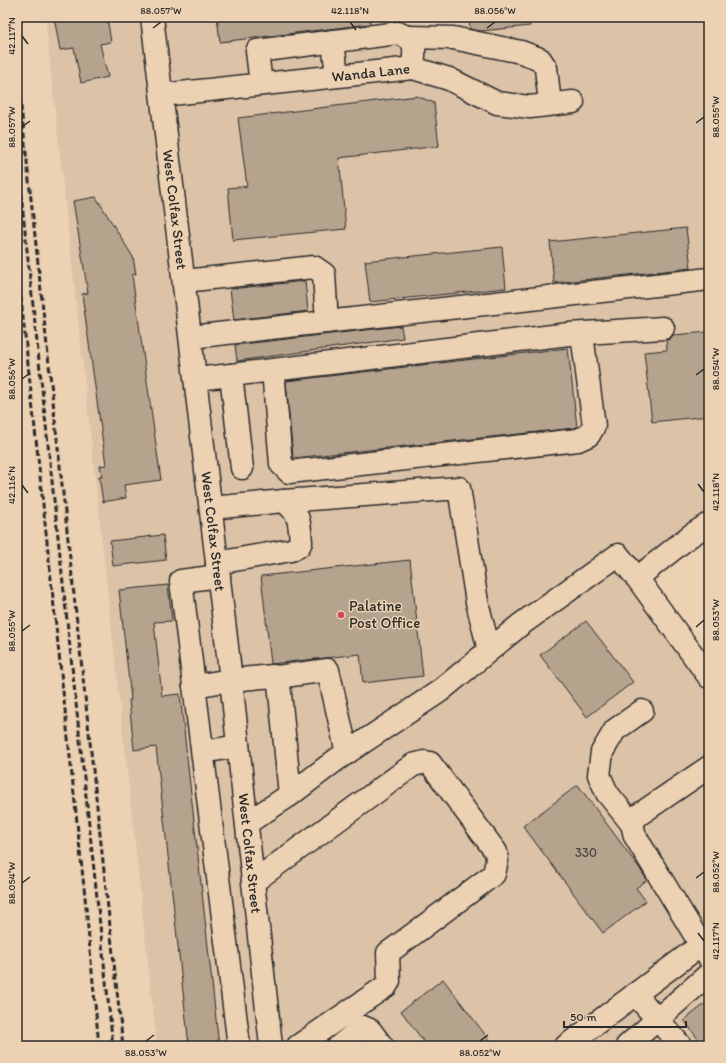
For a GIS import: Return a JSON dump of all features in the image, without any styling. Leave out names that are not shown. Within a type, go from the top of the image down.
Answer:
[{"type":"street","name":"West Colfax Street","points":[[152,17],[231,680],[271,1046]]},
{"type":"street","points":[[261,84],[257,51],[398,33],[409,37],[452,38],[521,52],[540,59],[546,68],[550,104]]},
{"type":"street","points":[[409,37],[414,45],[413,68]]},
{"type":"street","points":[[333,41],[337,76]]},
{"type":"street","name":"Wanda Lane","points":[[162,95],[413,68],[449,79],[497,103],[530,107],[573,102]]},
{"type":"street","points":[[184,281],[314,266],[324,274],[327,322]]},
{"type":"street","points":[[191,337],[709,278]]},
{"type":"street","points":[[196,379],[582,334],[663,328]]},
{"type":"street","points":[[273,370],[281,464],[289,472],[578,440],[589,435],[594,426],[582,334]]},
{"type":"street","points":[[231,375],[242,468]]},
{"type":"street","points":[[211,508],[459,488],[477,602],[489,650]]},
{"type":"street","points":[[239,1046],[181,581],[291,550],[298,546],[301,542],[298,518],[294,509],[284,501]]},
{"type":"street","points":[[636,578],[690,536],[707,525]]},
{"type":"street","points":[[247,823],[290,795],[347,753],[440,691],[520,625],[618,555],[709,677]]},
{"type":"street","points":[[194,686],[231,680],[273,676],[277,677],[328,670],[347,753]]},
{"type":"street","points":[[277,677],[279,683],[290,795]]},
{"type":"street","points":[[573,1044],[635,994],[707,947],[635,836],[632,824],[607,793],[599,775],[602,752],[615,730],[642,711]]},
{"type":"street","points":[[203,752],[238,746]]},
{"type":"street","points":[[221,901],[254,888],[413,765],[425,762],[430,763],[496,852],[497,860],[494,874],[388,953],[389,981],[386,986],[298,1046]]},
{"type":"street","points":[[632,824],[637,816],[709,767]]},
{"type":"street","points":[[627,1046],[709,974]]},
{"type":"street","points":[[233,998],[265,993]]},
{"type":"street","points":[[635,994],[681,1046]]},
{"type":"street","points":[[339,1046],[363,1028],[370,1030],[382,1046]]},
{"type":"shaded area","points":[[45,17],[709,17],[709,523],[637,578],[709,677],[709,1046],[157,1046]]},
{"type":"building","points":[[54,17],[107,17],[111,42],[100,44],[108,77],[81,83],[74,48],[60,50]]},
{"type":"building","points":[[217,17],[370,17],[370,24],[220,42]]},
{"type":"building","points":[[469,17],[529,17],[530,26],[481,31],[470,29]]},
{"type":"building","points":[[417,96],[434,103],[439,146],[339,158],[346,229],[233,240],[228,188],[247,186],[238,118]]},
{"type":"building","points":[[96,197],[133,257],[136,274],[132,275],[161,480],[124,485],[126,498],[103,502],[99,476],[102,476],[100,466],[106,465],[82,294],[88,293],[73,201]]},
{"type":"building","points":[[686,228],[691,268],[554,283],[550,242]]},
{"type":"building","points":[[502,247],[506,288],[370,302],[365,261]]},
{"type":"building","points":[[305,281],[308,311],[234,320],[230,289]]},
{"type":"building","points":[[401,326],[403,338],[237,361],[235,345]]},
{"type":"building","points":[[709,332],[709,416],[652,422],[644,352],[667,350],[666,340],[670,339],[673,335]]},
{"type":"building","points":[[568,348],[577,427],[575,428],[293,458],[286,381]]},
{"type":"building","points":[[163,535],[166,560],[113,566],[110,541]]},
{"type":"building","name":"Palatine Post Office","points":[[410,560],[423,676],[363,683],[360,654],[271,664],[261,576]]},
{"type":"building","points":[[168,585],[172,621],[154,622],[162,696],[180,694],[219,1046],[189,1046],[156,747],[134,750],[129,700],[131,700],[119,590]]},
{"type":"building","points":[[586,621],[633,682],[587,717],[540,655]]},
{"type":"building","points":[[578,785],[647,880],[636,888],[646,901],[603,933],[523,826]]},
{"type":"building","points":[[443,979],[490,1041],[483,1046],[427,1046],[401,1011]]},
{"type":"building","points":[[709,1001],[709,1046],[703,1046],[684,1020]]},
{"type":"railway","points":[[17,70],[123,1046]]},
{"type":"railway","points":[[17,157],[113,1046]]},
{"type":"railway","points":[[17,261],[85,897],[99,1046]]},
{"type":"place","name":"Palatine Post Office","points":[[341,615]]}]
